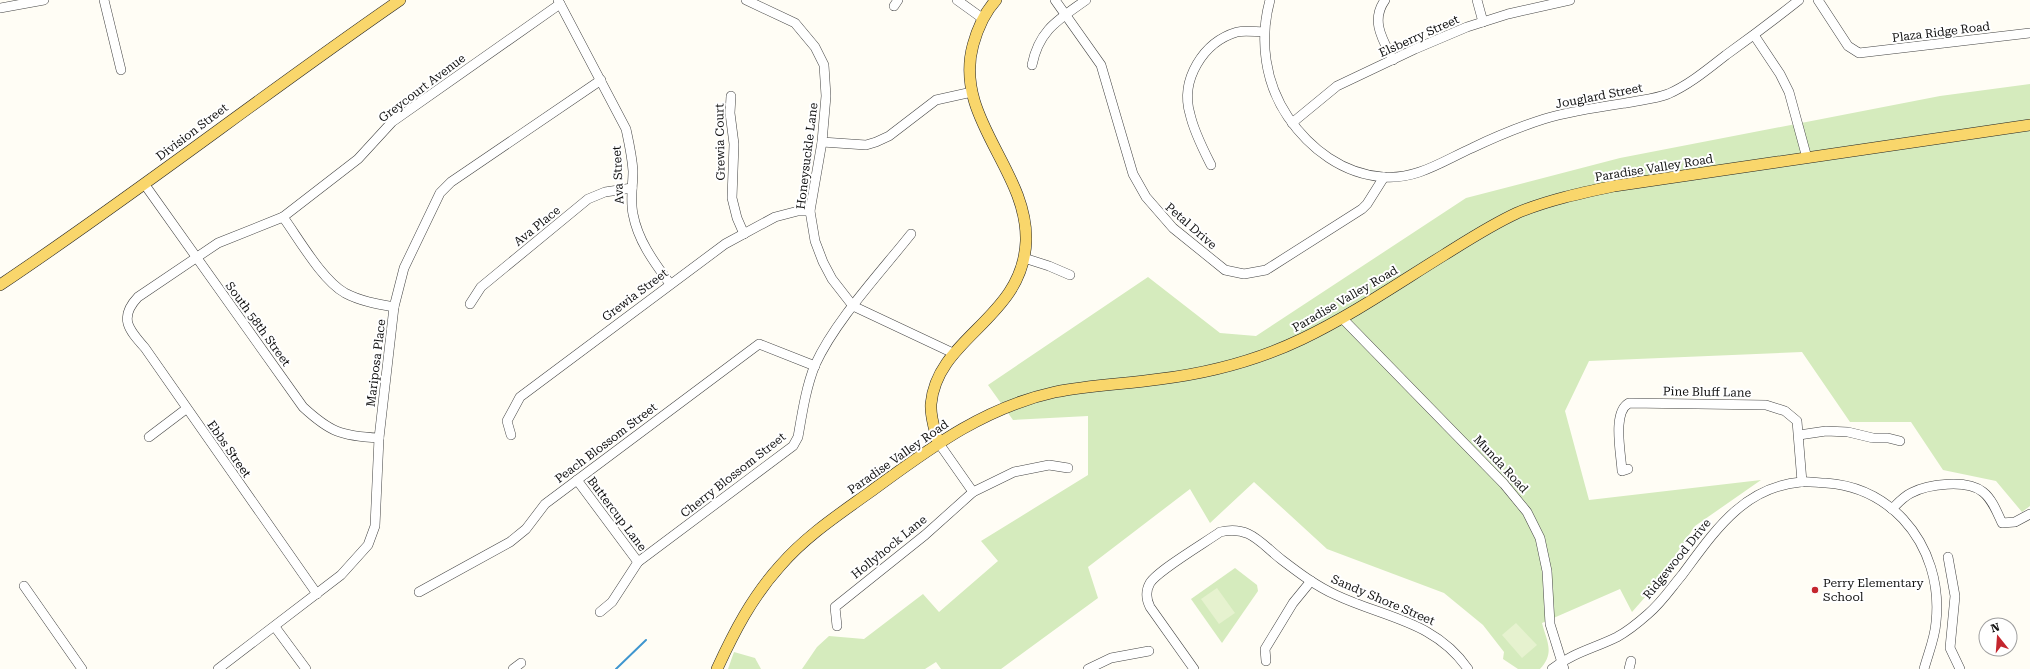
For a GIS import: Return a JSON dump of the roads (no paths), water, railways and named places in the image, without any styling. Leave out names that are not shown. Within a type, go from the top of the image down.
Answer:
[{"type":"main road","name":"Division Street","points":[[0,285],[68,240],[145,185],[307,64],[400,0]]},
{"type":"main road","points":[[938,442],[931,416],[931,404],[938,377],[953,353],[995,312],[1006,299],[1016,280],[1024,258],[1025,219],[1012,181],[975,108],[970,75],[970,57],[982,18],[996,0]]},
{"type":"main road","name":"Paradise Valley Road","points":[[717,669],[736,628],[753,599],[780,566],[809,536],[938,442],[966,426],[1000,410],[1033,398],[1103,384],[1160,379],[1212,370],[1250,360],[1301,340],[1342,318],[1488,227],[1548,201],[1614,186],[2030,125]]},
{"type":"street","points":[[0,8],[44,0]]},
{"type":"street","points":[[104,0],[122,70]]},
{"type":"street","name":"Honeysuckle Lane","points":[[746,0],[795,23],[815,47],[824,65],[826,96],[822,142],[810,211],[815,241],[822,262],[832,279],[853,306],[953,353]]},
{"type":"street","points":[[957,0],[982,18]]},
{"type":"street","name":"Petal Drive","points":[[1055,0],[1101,65],[1133,174],[1146,197],[1167,223],[1225,270],[1238,274],[1251,274],[1272,267],[1362,209],[1367,204],[1384,177]]},
{"type":"street","points":[[1032,65],[1041,36],[1065,15],[1086,0]]},
{"type":"street","name":"Jouglard Street","points":[[1270,0],[1264,32],[1265,56],[1270,80],[1279,102],[1292,123],[1310,143],[1331,160],[1351,169],[1384,177],[1401,177],[1424,171],[1517,128],[1546,119],[1574,111],[1667,94],[1690,82],[1799,0]]},
{"type":"street","points":[[1385,0],[1380,10],[1378,26],[1393,60]]},
{"type":"street","points":[[1476,0],[1483,22]]},
{"type":"street","name":"Elsberry Street","points":[[1292,123],[1337,86],[1445,36],[1508,14],[1570,0]]},
{"type":"street","name":"Plaza Ridge Road","points":[[1818,0],[1848,46],[1856,52],[1866,53],[2030,33]]},
{"type":"street","name":"Ava Street","points":[[559,2],[626,128],[631,150],[632,212],[639,236],[652,259],[670,284]]},
{"type":"street","name":"Greycourt Avenue","points":[[127,316],[130,306],[138,297],[218,243],[283,217],[358,159],[392,122],[559,2]]},
{"type":"street","points":[[1211,165],[1190,114],[1188,92],[1194,70],[1209,49],[1223,38],[1239,32],[1264,32]]},
{"type":"street","points":[[1754,35],[1780,74],[1789,92],[1807,158]]},
{"type":"street","name":"Mariposa Place","points":[[218,669],[275,627],[341,575],[368,545],[375,526],[379,438],[394,308],[404,268],[440,193],[451,182],[601,80]]},
{"type":"street","points":[[822,142],[866,145],[876,142],[888,136],[936,100],[972,92]]},
{"type":"street","name":"Grewia Court","points":[[731,96],[730,113],[734,144],[732,198],[737,218],[744,234]]},
{"type":"street","name":"South 58th Street","points":[[145,185],[303,407],[320,423],[342,434],[379,438]]},
{"type":"street","name":"Ava Place","points":[[470,304],[481,287],[588,199],[605,192],[632,188]]},
{"type":"street","name":"Grewia Street","points":[[511,435],[507,421],[520,397],[670,284],[725,244],[775,217],[798,211],[810,211]]},
{"type":"street","points":[[283,217],[327,279],[344,292],[363,301],[394,308]]},
{"type":"street","name":"Cherry Blossom Street","points":[[600,612],[612,602],[638,562],[793,446],[798,437],[815,366],[827,343],[853,306],[911,234]]},
{"type":"street","points":[[1024,258],[1049,266],[1070,276]]},
{"type":"street","name":"Ebbs Street","points":[[127,316],[129,331],[145,348],[186,409],[317,594]]},
{"type":"street","name":"Munda Road","points":[[1342,318],[1504,484],[1527,512],[1540,538],[1547,571],[1550,624],[1563,665]]},
{"type":"street","name":"Peach Blossom Street","points":[[420,592],[510,542],[526,529],[544,504],[759,344],[815,366]]},
{"type":"street","name":"Pine Bluff Lane","points":[[1628,470],[1622,471],[1619,418],[1622,408],[1629,403],[1772,406],[1785,410],[1797,421],[1802,482]]},
{"type":"street","points":[[149,437],[186,409]]},
{"type":"street","points":[[1799,435],[1826,431],[1848,432],[1873,438],[1888,438],[1900,441]]},
{"type":"street","points":[[938,442],[973,492]]},
{"type":"street","name":"Hollyhock Lane","points":[[837,626],[835,607],[925,534],[973,492],[1014,472],[1050,465],[1068,468]]},
{"type":"street","name":"Buttercup Lane","points":[[577,480],[638,562]]},
{"type":"street","name":"Ridgewood Drive","points":[[1552,669],[1563,665],[1582,651],[1617,637],[1649,613],[1661,601],[1718,527],[1742,505],[1756,496],[1781,486],[1802,482],[1841,484],[1873,496],[1892,509],[1906,523],[1922,545],[1937,589],[1936,624],[1924,669]]},
{"type":"street","points":[[1892,509],[1906,496],[1918,490],[1964,484],[1979,489],[1986,495],[2002,523],[2015,522],[2030,514]]},
{"type":"street","name":"Sandy Shore Street","points":[[1194,669],[1150,606],[1147,594],[1153,579],[1220,532],[1230,530],[1246,532],[1310,581],[1336,595],[1427,630],[1444,641],[1468,669]]},
{"type":"street","points":[[1948,557],[1955,596],[1950,648],[1960,669]]},
{"type":"street","points":[[1266,661],[1265,649],[1293,603],[1310,581]]},
{"type":"street","points":[[24,586],[82,669]]},
{"type":"street","points":[[275,627],[306,669]]},
{"type":"street","points":[[1088,669],[1110,658],[1149,651]]},
{"type":"street","points":[[513,669],[521,663]]},
{"type":"waterway","points":[[616,669],[646,640]]},
{"type":"place","name":"Perry Elementary School","points":[[1815,590]]}]
